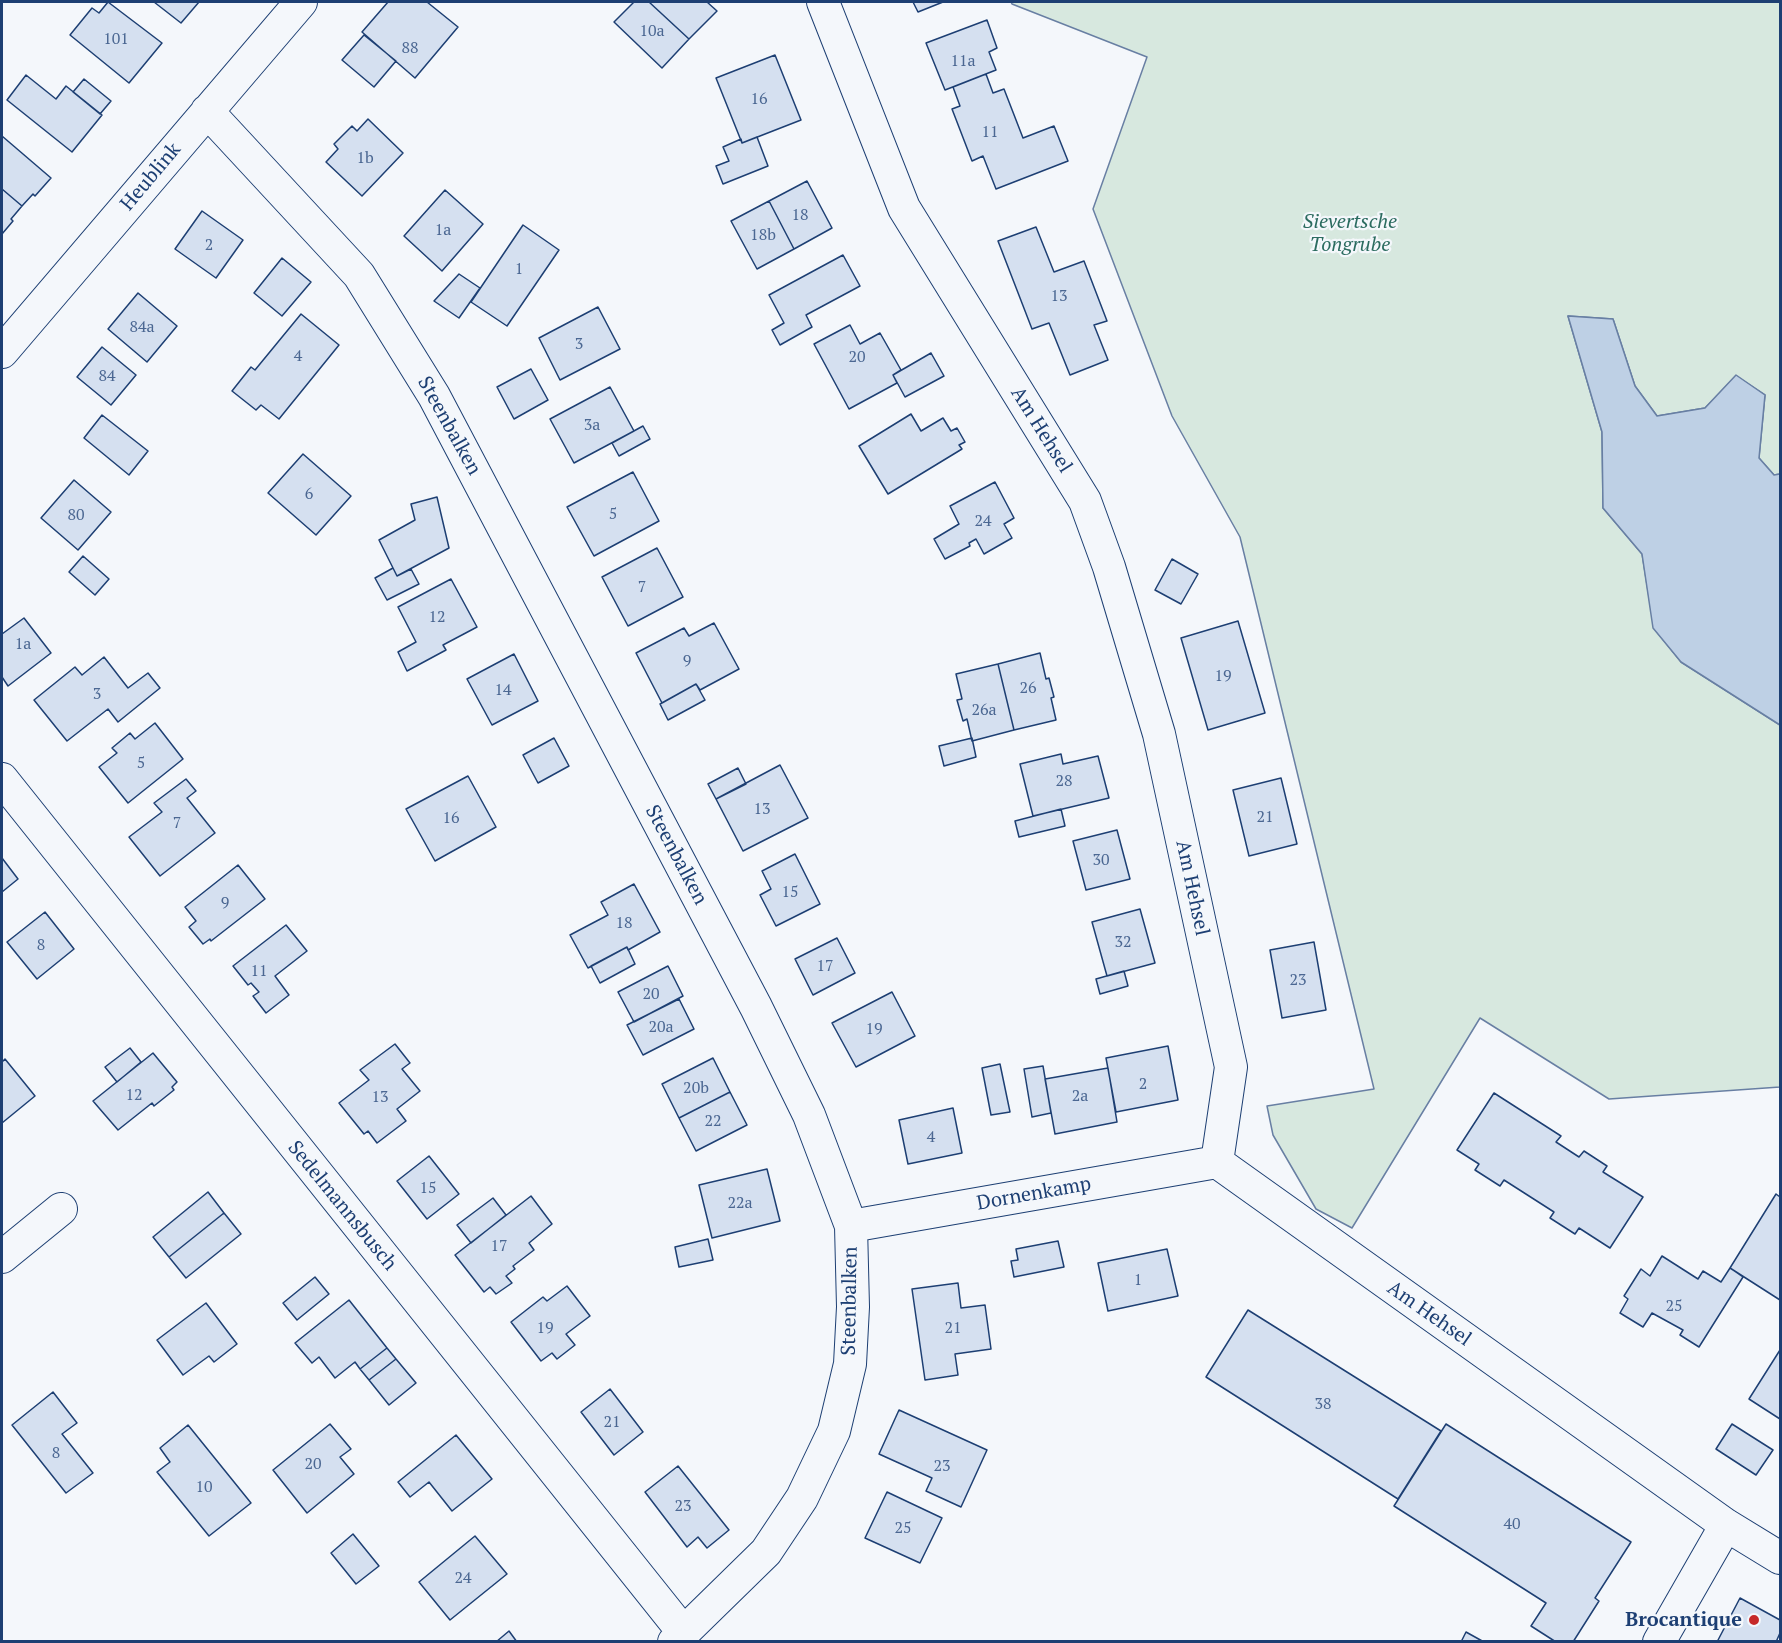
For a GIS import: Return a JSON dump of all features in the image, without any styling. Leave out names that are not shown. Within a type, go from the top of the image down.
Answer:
[{"type":"street","name":"Heublink","points":[[2,352],[301,2]]},
{"type":"street","name":"Am Hehsel","points":[[823,2],[904,208],[1085,501],[1109,567],[1159,734],[1231,1067],[1216,1162],[1726,1525],[1780,1558]]},
{"type":"street","name":"Steenbalken","points":[[207,111],[359,275],[434,396],[756,1007],[809,1115],[851,1226],[853,1307],[850,1364],[834,1431],[802,1498],[766,1552],[679,1637]]},
{"type":"street","name":"Sedelmannsbusch","points":[[2,779],[679,1637]]},
{"type":"street","name":"Dornenkamp","points":[[851,1226],[1216,1162]]},
{"type":"street","points":[[2,1257],[61,1209]]},
{"type":"street","points":[[1659,1641],[1726,1525]]},
{"type":"green space","name":"Sievertsche Tongrube","points":[[1011,2],[1780,2],[1780,474],[1774,475],[1759,458],[1765,395],[1736,376],[1705,408],[1657,416],[1635,386],[1613,319],[1568,316],[1602,432],[1603,508],[1642,554],[1654,628],[1681,662],[1780,725],[1780,1087],[1609,1099],[1480,1018],[1352,1228],[1316,1209],[1273,1135],[1267,1106],[1374,1089],[1240,537],[1172,416],[1093,209],[1147,57]]},
{"type":"water","points":[[1568,316],[1613,319],[1635,386],[1657,416],[1705,408],[1736,375],[1765,395],[1759,458],[1774,475],[1780,474],[1780,725],[1681,662],[1653,628],[1642,554],[1603,508],[1602,432]]},
{"type":"building","points":[[108,2],[162,43],[129,83],[70,35],[92,8],[99,13]]},
{"type":"building","points":[[154,2],[199,2],[181,23]]},
{"type":"building","points":[[388,2],[427,2],[458,27],[415,78],[362,32]]},
{"type":"building","points":[[634,2],[649,2],[689,39],[662,68],[614,22]]},
{"type":"building","points":[[649,2],[707,2],[717,11],[689,39]]},
{"type":"building","points":[[913,2],[943,2],[918,12]]},
{"type":"building","points":[[987,20],[997,48],[989,52],[996,70],[945,90],[926,43]]},
{"type":"building","points":[[364,35],[396,61],[374,87],[342,60]]},
{"type":"building","points":[[775,55],[801,120],[742,143],[716,78]]},
{"type":"building","points":[[986,74],[993,93],[1004,89],[1023,138],[1054,126],[1068,161],[996,189],[983,156],[972,161],[952,109],[960,106],[953,87]]},
{"type":"building","points":[[26,75],[56,99],[66,86],[102,115],[72,152],[7,100]]},
{"type":"building","points":[[84,79],[111,101],[100,114],[73,92]]},
{"type":"building","points":[[368,119],[403,153],[362,196],[326,162],[338,149],[334,144],[352,126],[357,131]]},
{"type":"building","points":[[2,136],[51,178],[35,196],[33,194],[22,206],[2,189]]},
{"type":"building","points":[[757,137],[768,166],[723,184],[716,166],[729,161],[723,147],[741,139],[742,143]]},
{"type":"building","points":[[807,181],[832,228],[794,249],[769,201]]},
{"type":"building","points":[[2,189],[22,206],[2,234]]},
{"type":"building","points":[[445,190],[483,224],[442,271],[404,236]]},
{"type":"building","points":[[769,201],[794,249],[757,269],[731,221]]},
{"type":"building","points":[[202,211],[243,240],[216,278],[175,249]]},
{"type":"building","points":[[523,225],[559,250],[507,326],[471,302]]},
{"type":"building","points":[[1036,227],[1054,272],[1084,261],[1107,321],[1094,325],[1108,360],[1070,375],[1049,323],[1032,329],[998,241]]},
{"type":"building","points":[[843,255],[860,286],[806,315],[812,327],[780,345],[772,330],[784,323],[769,295]]},
{"type":"building","points":[[282,258],[311,282],[282,316],[254,293]]},
{"type":"building","points":[[459,274],[480,288],[459,318],[434,301]]},
{"type":"building","points":[[138,293],[177,326],[147,362],[108,329]]},
{"type":"building","points":[[598,307],[620,349],[560,380],[539,338]]},
{"type":"building","points":[[301,314],[339,345],[279,419],[261,405],[256,410],[232,391],[251,367],[255,370]]},
{"type":"building","points":[[850,325],[860,344],[880,333],[901,370],[893,375],[897,383],[849,409],[814,344]]},
{"type":"building","points":[[102,347],[136,375],[111,405],[77,377]]},
{"type":"building","points":[[931,353],[944,376],[905,397],[893,375]]},
{"type":"building","points":[[531,369],[548,400],[514,419],[497,387]]},
{"type":"building","points":[[610,387],[634,431],[574,463],[550,419]]},
{"type":"building","points":[[911,414],[921,431],[943,418],[951,431],[957,428],[965,442],[959,445],[962,449],[888,494],[859,446]]},
{"type":"building","points":[[102,415],[148,451],[129,475],[84,438]]},
{"type":"building","points":[[643,426],[650,439],[619,456],[612,443]]},
{"type":"building","points":[[303,454],[351,496],[316,535],[268,493]]},
{"type":"building","points":[[633,472],[659,521],[594,556],[567,507]]},
{"type":"building","points":[[74,480],[111,512],[78,550],[41,518]]},
{"type":"building","points":[[995,482],[1014,518],[1004,524],[1012,538],[984,554],[976,539],[969,543],[970,546],[945,559],[934,539],[959,524],[950,506]]},
{"type":"building","points":[[437,497],[449,548],[397,576],[379,540],[415,520],[411,504]]},
{"type":"building","points":[[657,548],[683,597],[628,626],[602,577]]},
{"type":"building","points":[[83,556],[109,579],[95,595],[69,572]]},
{"type":"building","points":[[1172,559],[1198,574],[1181,604],[1155,590]]},
{"type":"building","points":[[393,568],[397,576],[411,569],[419,584],[387,600],[375,578]]},
{"type":"building","points":[[451,579],[477,627],[443,645],[446,650],[407,671],[398,652],[416,642],[398,607]]},
{"type":"building","points":[[24,618],[51,653],[8,686],[2,677],[2,634]]},
{"type":"building","points":[[1238,621],[1265,713],[1208,730],[1181,638]]},
{"type":"building","points":[[714,623],[739,669],[700,690],[696,684],[662,703],[636,653],[684,628],[689,636]]},
{"type":"building","points":[[1040,653],[1046,679],[1049,678],[1054,697],[1051,698],[1056,720],[1014,730],[998,664]]},
{"type":"building","points":[[514,654],[538,701],[492,725],[467,679]]},
{"type":"building","points":[[104,657],[128,688],[148,673],[160,688],[118,722],[108,709],[67,741],[34,700],[75,667],[82,675]]},
{"type":"building","points":[[998,664],[1014,730],[972,741],[967,719],[963,721],[957,700],[962,699],[956,674]]},
{"type":"building","points":[[696,684],[705,700],[668,720],[660,704]]},
{"type":"building","points":[[155,723],[183,759],[128,803],[99,767],[117,753],[112,748],[130,733],[135,739]]},
{"type":"building","points":[[554,738],[569,766],[538,783],[523,755]]},
{"type":"building","points":[[972,738],[976,757],[944,766],[939,746]]},
{"type":"building","points":[[1061,754],[1063,764],[1098,756],[1109,798],[1033,816],[1020,764]]},
{"type":"building","points":[[780,765],[808,818],[743,851],[716,799]]},
{"type":"building","points":[[738,768],[746,784],[716,799],[708,784]]},
{"type":"building","points":[[468,776],[496,827],[435,861],[406,809]]},
{"type":"building","points":[[1281,778],[1297,844],[1249,856],[1233,790]]},
{"type":"building","points":[[186,779],[196,791],[187,798],[215,833],[160,876],[129,837],[162,812],[154,803]]},
{"type":"building","points":[[1061,809],[1065,826],[1019,837],[1015,821]]},
{"type":"building","points":[[1117,830],[1130,879],[1086,890],[1073,841]]},
{"type":"building","points":[[795,854],[820,904],[776,926],[760,895],[771,889],[762,871]]},
{"type":"building","points":[[2,858],[18,879],[2,892]]},
{"type":"building","points":[[238,865],[265,899],[211,941],[210,939],[203,944],[189,927],[196,921],[185,907]]},
{"type":"building","points":[[634,884],[660,932],[588,968],[570,935],[608,915],[601,902]]},
{"type":"building","points":[[1140,909],[1155,963],[1107,976],[1092,922]]},
{"type":"building","points":[[45,912],[74,949],[37,979],[7,942]]},
{"type":"building","points":[[286,925],[307,951],[275,976],[289,995],[266,1013],[253,996],[259,992],[251,983],[248,985],[233,966]]},
{"type":"building","points":[[837,938],[855,973],[813,995],[795,959]]},
{"type":"building","points":[[1314,942],[1326,1010],[1282,1018],[1270,950]]},
{"type":"building","points":[[627,947],[635,964],[600,983],[591,966]]},
{"type":"building","points":[[668,966],[683,996],[634,1022],[618,992]]},
{"type":"building","points":[[1124,971],[1128,986],[1100,994],[1096,979]]},
{"type":"building","points":[[892,992],[915,1036],[856,1067],[832,1023]]},
{"type":"building","points":[[679,999],[694,1029],[643,1055],[627,1025]]},
{"type":"building","points":[[395,1044],[410,1063],[402,1069],[420,1091],[397,1109],[406,1121],[377,1143],[368,1131],[364,1134],[339,1103],[369,1080],[360,1070]]},
{"type":"building","points":[[1168,1046],[1178,1100],[1116,1112],[1106,1058]]},
{"type":"building","points":[[130,1048],[141,1062],[117,1082],[105,1067]]},
{"type":"building","points":[[153,1053],[177,1082],[172,1087],[174,1090],[154,1106],[152,1103],[118,1130],[93,1101]]},
{"type":"building","points":[[713,1058],[730,1092],[679,1118],[662,1084]]},
{"type":"building","points":[[5,1059],[35,1096],[2,1123],[2,1062]]},
{"type":"building","points":[[1000,1064],[1010,1112],[991,1115],[982,1068]]},
{"type":"building","points":[[1043,1066],[1051,1113],[1032,1117],[1024,1069]]},
{"type":"building","points":[[1108,1068],[1117,1122],[1055,1134],[1045,1079]]},
{"type":"building","points":[[730,1092],[747,1125],[696,1151],[679,1118]]},
{"type":"building","points":[[1494,1093],[1561,1136],[1556,1142],[1579,1157],[1584,1151],[1607,1166],[1603,1172],[1643,1197],[1610,1248],[1579,1228],[1575,1234],[1550,1218],[1554,1212],[1504,1180],[1500,1186],[1475,1170],[1479,1164],[1457,1150]]},
{"type":"building","points":[[953,1108],[962,1153],[908,1164],[899,1120]]},
{"type":"building","points":[[429,1156],[459,1194],[427,1219],[397,1181]]},
{"type":"building","points":[[767,1169],[780,1221],[712,1238],[699,1185]]},
{"type":"building","points":[[208,1192],[224,1213],[169,1257],[153,1237]]},
{"type":"building","points":[[1776,1194],[1780,1197],[1780,1300],[1730,1268]]},
{"type":"building","points":[[531,1196],[552,1224],[529,1243],[534,1250],[513,1266],[515,1269],[506,1276],[512,1283],[496,1294],[490,1287],[484,1292],[455,1255]]},
{"type":"building","points":[[493,1198],[506,1215],[471,1243],[457,1225]]},
{"type":"building","points":[[224,1213],[241,1234],[186,1278],[169,1257]]},
{"type":"building","points":[[708,1239],[713,1260],[679,1267],[675,1247]]},
{"type":"building","points":[[1058,1241],[1064,1267],[1014,1277],[1011,1261],[1018,1260],[1016,1249]]},
{"type":"building","points":[[1167,1249],[1178,1296],[1108,1311],[1098,1263]]},
{"type":"building","points":[[1662,1256],[1698,1279],[1703,1271],[1721,1282],[1730,1268],[1743,1277],[1699,1347],[1680,1335],[1683,1330],[1652,1313],[1643,1327],[1620,1313],[1628,1299],[1624,1296],[1641,1269],[1650,1276]]},
{"type":"building","points":[[315,1277],[329,1294],[297,1320],[283,1303]]},
{"type":"building","points":[[958,1283],[961,1308],[985,1305],[991,1349],[955,1354],[958,1375],[925,1380],[912,1289]]},
{"type":"building","points":[[567,1286],[590,1316],[566,1334],[575,1345],[557,1359],[552,1353],[541,1361],[511,1322],[543,1297],[547,1301]]},
{"type":"building","points":[[349,1300],[387,1348],[360,1369],[355,1362],[335,1378],[319,1357],[312,1363],[295,1343]]},
{"type":"building","points":[[206,1303],[237,1344],[214,1362],[209,1356],[183,1375],[157,1340]]},
{"type":"building","points":[[1248,1310],[1441,1431],[1398,1499],[1206,1377]]},
{"type":"building","points":[[387,1348],[396,1359],[369,1380],[360,1369]]},
{"type":"building","points":[[1780,1350],[1780,1419],[1749,1399]]},
{"type":"building","points":[[396,1359],[416,1383],[389,1405],[369,1380]]},
{"type":"building","points":[[610,1389],[643,1432],[614,1455],[581,1412]]},
{"type":"building","points":[[53,1392],[77,1423],[62,1434],[93,1473],[66,1493],[12,1425]]},
{"type":"building","points":[[899,1410],[987,1450],[961,1507],[926,1491],[932,1478],[879,1454]]},
{"type":"building","points":[[330,1424],[351,1449],[340,1457],[354,1474],[307,1513],[273,1470]]},
{"type":"building","points":[[1446,1424],[1631,1542],[1595,1598],[1599,1601],[1573,1642],[1556,1642],[1531,1626],[1546,1603],[1394,1506]]},
{"type":"building","points":[[1732,1424],[1773,1450],[1756,1475],[1716,1449]]},
{"type":"building","points":[[188,1425],[251,1503],[209,1536],[157,1472],[170,1462],[160,1448]]},
{"type":"building","points":[[456,1435],[492,1479],[452,1511],[429,1482],[410,1497],[398,1482]]},
{"type":"building","points":[[678,1466],[729,1530],[707,1548],[698,1537],[687,1547],[645,1492]]},
{"type":"building","points":[[887,1492],[942,1518],[920,1563],[865,1538]]},
{"type":"building","points":[[353,1534],[379,1566],[356,1584],[331,1553]]},
{"type":"building","points":[[475,1536],[507,1574],[450,1620],[419,1582]]},
{"type":"building","name":"Brocantique","points":[[1740,1598],[1780,1620],[1780,1633],[1776,1642],[1717,1642]]},
{"type":"building","points":[[509,1631],[517,1642],[496,1642]]},
{"type":"building","points":[[1466,1632],[1484,1642],[1461,1642]]},
{"type":"place","name":"Brocantique","points":[[1754,1620]]}]
